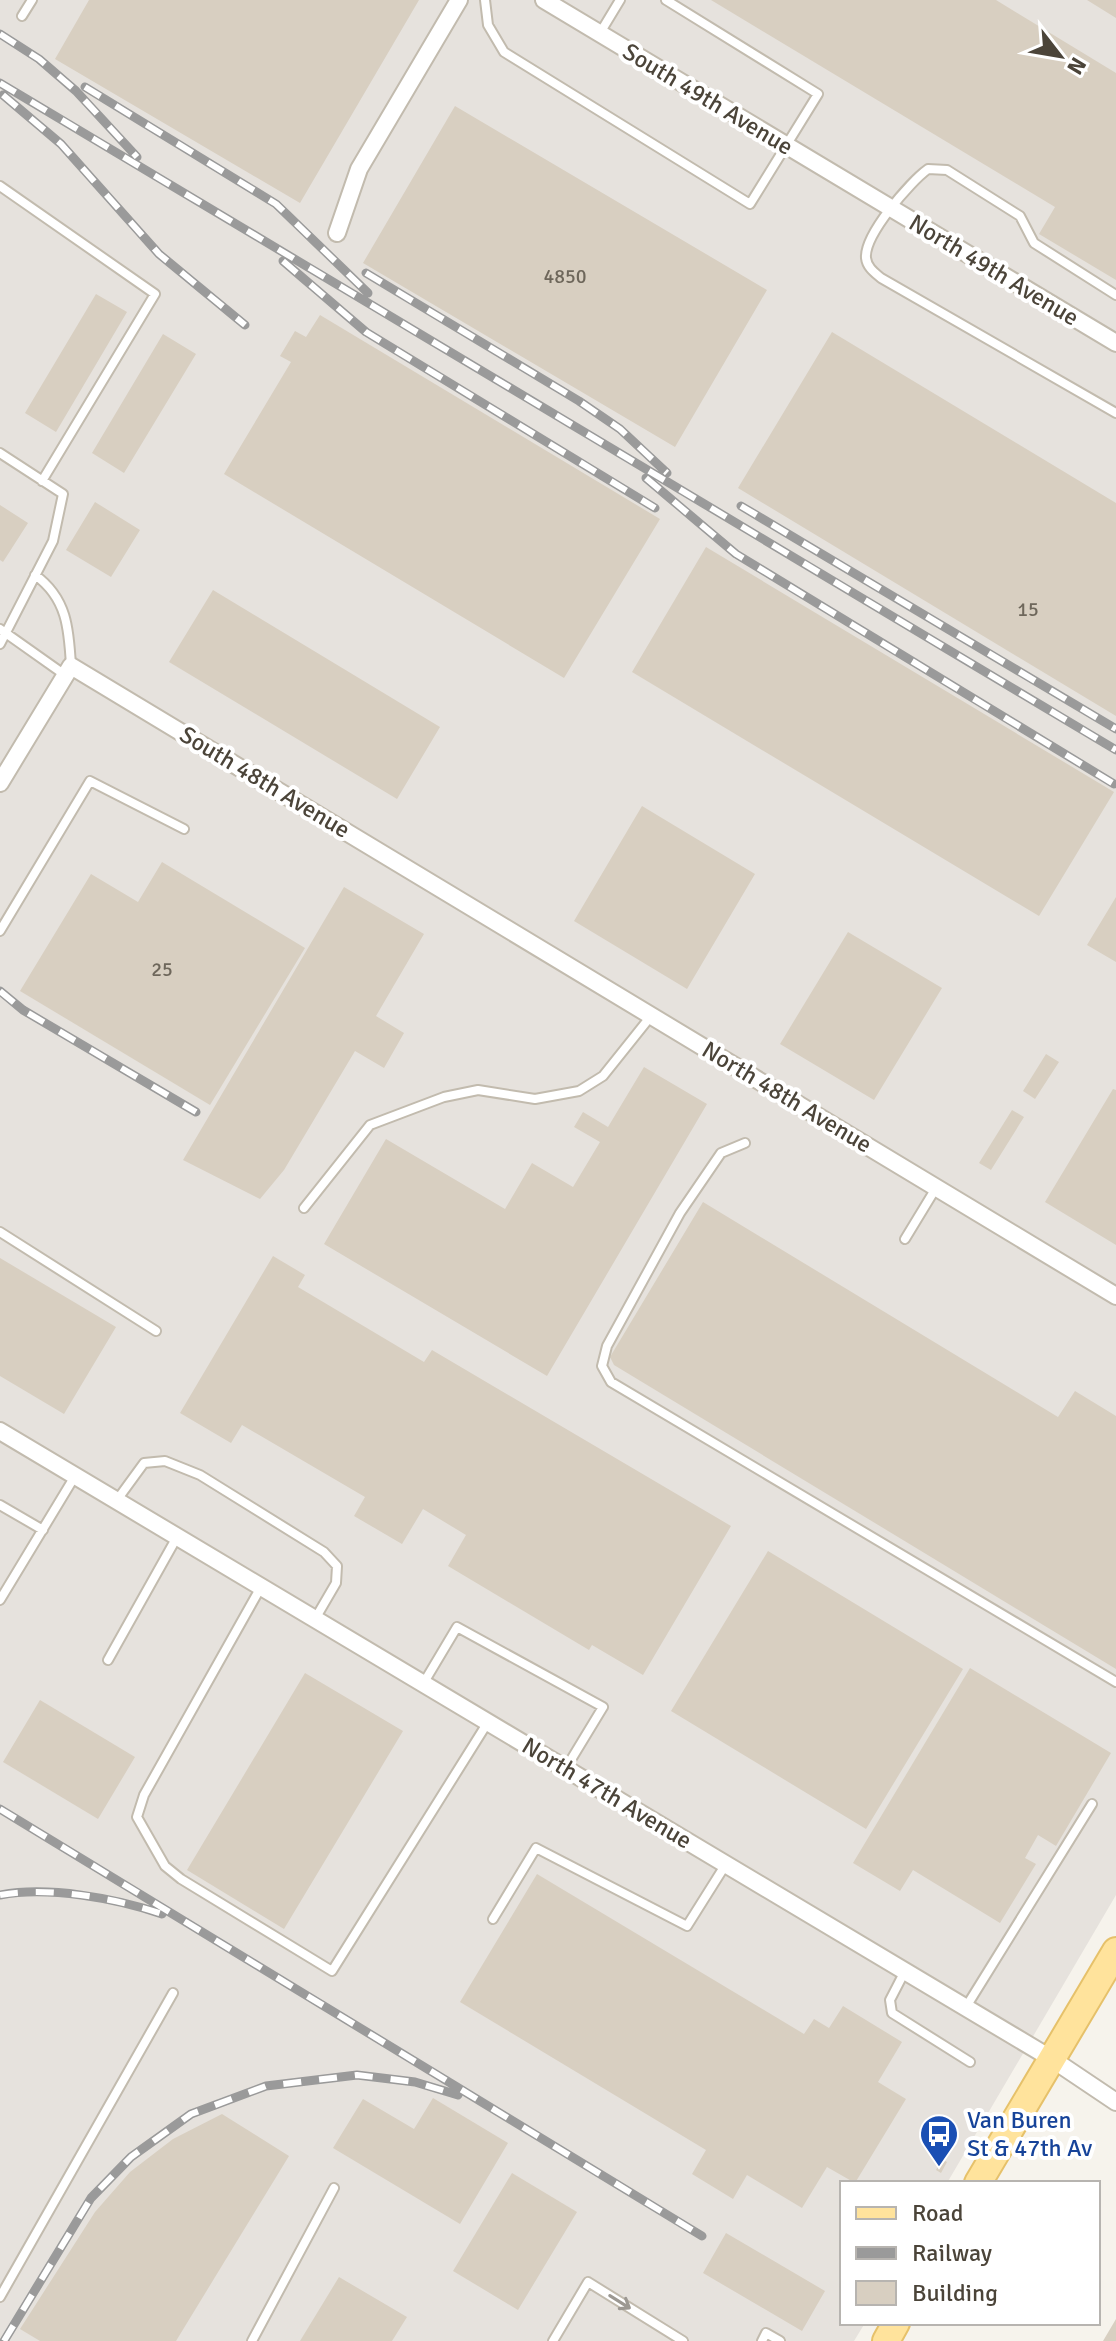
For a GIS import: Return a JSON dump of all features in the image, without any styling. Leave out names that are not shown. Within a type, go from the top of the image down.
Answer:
[{"type":"main road","points":[[979,2181],[1116,1951]]},
{"type":"street","points":[[337,233],[359,169],[459,0]]},
{"type":"street","name":"South 49th Avenue","points":[[544,0],[872,198]]},
{"type":"street","name":"North 49th Avenue","points":[[872,198],[1116,343]]},
{"type":"street","points":[[0,783],[68,671]]},
{"type":"street","name":"South 48th Avenue","points":[[68,671],[458,898]]},
{"type":"street","name":"North 48th Avenue","points":[[458,898],[1116,1296]]},
{"type":"street","name":"North 47th Avenue","points":[[0,1431],[966,2007],[1116,2102]]},
{"type":"lane","points":[[22,16],[32,0]]},
{"type":"lane","points":[[485,0],[488,25],[504,52],[750,204],[818,94],[666,0]]},
{"type":"lane","points":[[600,34],[620,0]]},
{"type":"lane","points":[[1116,295],[1034,243],[1020,216],[947,170],[928,169],[912,180],[870,241],[866,257],[871,270],[1116,413]]},
{"type":"lane","points":[[0,186],[155,294],[42,481]]},
{"type":"lane","points":[[0,453],[63,494],[53,541],[2,631],[0,644]]},
{"type":"lane","points":[[35,575],[52,587],[68,619],[68,671]]},
{"type":"lane","points":[[2,631],[68,671]]},
{"type":"lane","points":[[0,931],[90,781],[184,829]]},
{"type":"lane","points":[[304,1208],[370,1125],[444,1097],[478,1090],[535,1099],[579,1091],[603,1076],[652,1015]]},
{"type":"lane","points":[[745,1143],[721,1153],[680,1213],[607,1346],[602,1366],[611,1382],[1116,1682]]},
{"type":"lane","points":[[905,1239],[936,1187]]},
{"type":"lane","points":[[0,1232],[156,1331]]},
{"type":"lane","points":[[117,1501],[144,1463],[165,1461],[200,1475],[324,1552],[337,1566],[336,1583],[315,1619]]},
{"type":"lane","points":[[0,1600],[75,1476]]},
{"type":"lane","points":[[0,1505],[43,1530]]},
{"type":"lane","points":[[108,1660],[177,1537]]},
{"type":"lane","points":[[261,1587],[144,1795],[137,1817],[165,1866],[269,1934],[332,1971],[488,1722]]},
{"type":"lane","points":[[423,1684],[457,1627],[603,1707],[565,1769]]},
{"type":"lane","points":[[966,2007],[1092,1804]]},
{"type":"lane","points":[[493,1919],[536,1848],[687,1926],[726,1864]]},
{"type":"lane","points":[[905,1971],[890,2000],[892,2013],[970,2062]]},
{"type":"lane","points":[[0,2297],[173,1993]]},
{"type":"lane","points":[[252,2341],[334,2188]]},
{"type":"lane","points":[[553,2341],[588,2282],[683,2341]]},
{"type":"lane","points":[[762,2341],[766,2333],[780,2341]]},
{"type":"shaded area","points":[[0,0],[1116,0],[1116,1895],[948,2181],[840,2181],[840,2325],[864,2325],[854,2341],[0,2341]]},
{"type":"building","points":[[89,0],[419,0],[300,203],[55,59]]},
{"type":"building","points":[[711,0],[996,0],[1116,73],[1116,280],[1039,234],[1055,207]]},
{"type":"building","points":[[1087,0],[1116,0],[1116,18]]},
{"type":"building","points":[[455,106],[767,290],[675,447],[363,263]]},
{"type":"building","points":[[96,294],[127,312],[56,432],[25,413]]},
{"type":"building","points":[[320,315],[660,519],[564,678],[224,474],[291,362],[280,356],[295,331],[306,337]]},
{"type":"building","points":[[832,332],[1116,503],[1116,716],[738,488]]},
{"type":"building","points":[[163,334],[196,354],[124,473],[92,453]]},
{"type":"building","points":[[95,502],[140,530],[111,577],[66,550]]},
{"type":"building","points":[[0,505],[28,523],[3,562],[0,560]]},
{"type":"building","points":[[706,547],[1114,792],[1039,916],[632,672]]},
{"type":"building","points":[[213,590],[440,727],[397,799],[169,662]]},
{"type":"building","points":[[642,806],[755,874],[687,989],[574,921]]},
{"type":"building","points":[[162,862],[305,948],[210,1105],[20,991],[91,874],[138,902]]},
{"type":"building","points":[[344,887],[424,934],[376,1016],[404,1033],[384,1068],[355,1051],[284,1170],[260,1199],[183,1160]]},
{"type":"building","points":[[1116,897],[1116,962],[1087,945]]},
{"type":"building","points":[[848,932],[942,988],[874,1100],[780,1044]]},
{"type":"building","points":[[1046,1054],[1059,1062],[1035,1099],[1023,1091]]},
{"type":"building","points":[[644,1067],[707,1104],[547,1376],[324,1244],[386,1139],[505,1209],[532,1163],[573,1187],[600,1142],[574,1127],[583,1112],[608,1127]]},
{"type":"building","points":[[1113,1089],[1116,1090],[1116,1245],[1045,1202]]},
{"type":"building","points":[[1012,1110],[1024,1117],[991,1170],[979,1163]]},
{"type":"building","points":[[703,1202],[1058,1417],[1075,1391],[1116,1416],[1116,1669],[614,1365],[610,1357]]},
{"type":"building","points":[[273,1256],[305,1275],[298,1287],[424,1362],[432,1350],[731,1526],[643,1675],[592,1645],[589,1650],[448,1566],[466,1535],[423,1509],[402,1544],[354,1516],[365,1497],[242,1425],[231,1443],[180,1413]]},
{"type":"building","points":[[0,1258],[116,1327],[64,1414],[0,1376]]},
{"type":"building","points":[[768,1551],[963,1669],[866,1829],[671,1711]]},
{"type":"building","points":[[970,1668],[1111,1753],[1056,1846],[1038,1835],[1025,1858],[1036,1864],[1000,1923],[913,1870],[900,1891],[853,1863]]},
{"type":"building","points":[[305,1673],[403,1731],[284,1929],[187,1870]]},
{"type":"building","points":[[40,1700],[135,1757],[98,1819],[3,1762]]},
{"type":"building","points":[[537,1874],[804,2034],[814,2019],[829,2028],[843,2006],[902,2042],[878,2082],[906,2099],[856,2181],[827,2167],[802,2208],[747,2175],[733,2199],[692,2174],[706,2150],[460,2002]]},
{"type":"building","points":[[433,2098],[508,2143],[460,2224],[333,2148],[363,2099],[414,2129]]},
{"type":"building","points":[[222,2114],[289,2156],[176,2341],[40,2341],[20,2329],[95,2212],[130,2172],[173,2139]]},
{"type":"building","points":[[942,2159],[947,2162],[941,2173],[936,2170]]},
{"type":"building","points":[[512,2173],[577,2212],[518,2310],[453,2271]]},
{"type":"building","points":[[726,2233],[825,2291],[802,2331],[703,2273]]},
{"type":"building","points":[[339,2277],[407,2317],[392,2341],[300,2341]]},
{"type":"building","points":[[1116,2319],[1116,2341],[1103,2341]]},
{"type":"railway","points":[[0,34],[39,59],[76,91],[137,157]]},
{"type":"railway","points":[[0,83],[1116,750]]},
{"type":"railway","points":[[85,87],[276,204],[368,293]]},
{"type":"railway","points":[[3,95],[61,144],[159,254],[245,325]]},
{"type":"railway","points":[[283,261],[366,332],[655,508]]},
{"type":"railway","points":[[366,273],[579,401],[620,429],[667,473]]},
{"type":"railway","points":[[646,478],[736,554],[1114,784]]},
{"type":"railway","points":[[741,506],[1116,729]]},
{"type":"railway","points":[[0,991],[23,1010],[196,1112]]},
{"type":"railway","points":[[0,1809],[702,2236]]},
{"type":"railway","points":[[0,1895],[39,1892],[81,1895],[162,1914]]},
{"type":"railway","points":[[4,2341],[91,2198],[131,2157],[191,2114],[266,2086],[357,2075],[415,2082],[458,2095]]},
{"type":"place","name":"Van Buren St & 47th Av","points":[[939,2168]]}]
